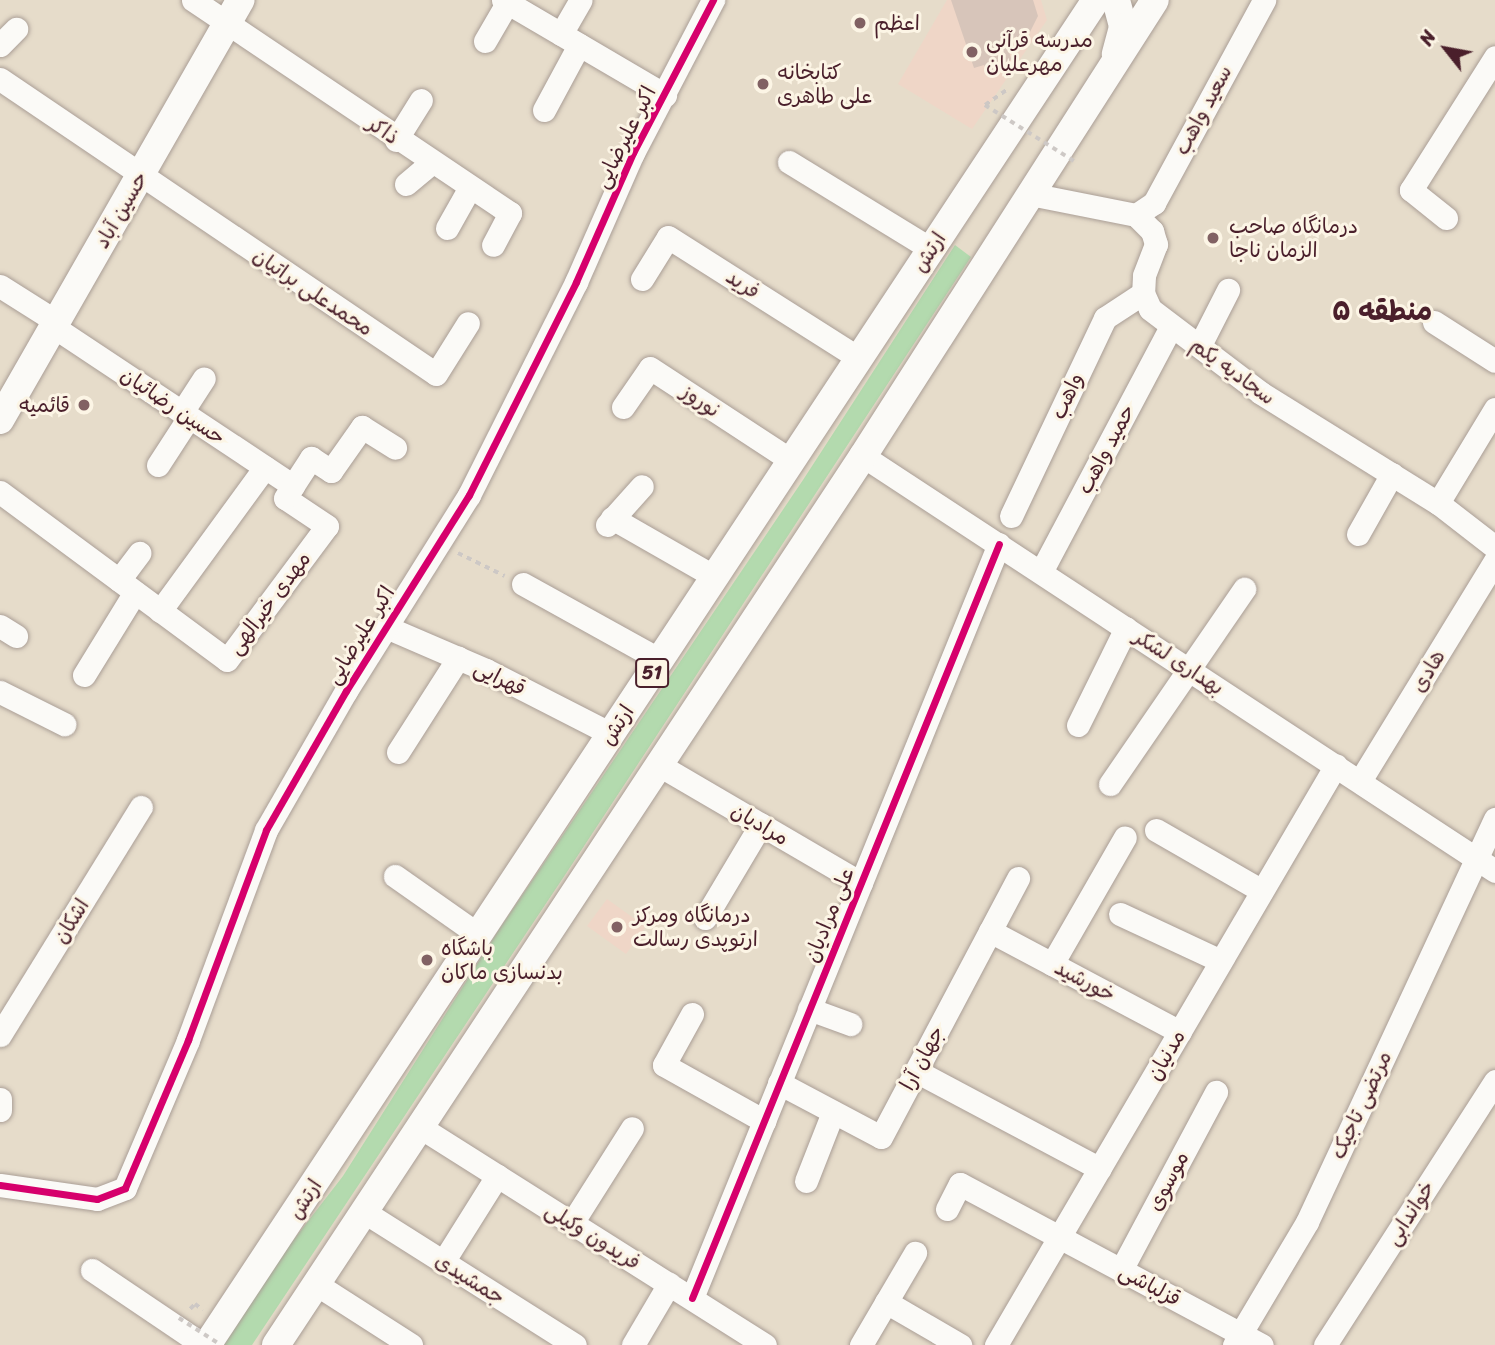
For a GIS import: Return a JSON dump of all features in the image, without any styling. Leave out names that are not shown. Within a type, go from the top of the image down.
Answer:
[{"type":"main road","points":[[1058,58],[1069,0]]},
{"type":"main road","name":"ارتش","points":[[205,1345],[1096,0]]},
{"type":"main road","points":[[1114,60],[1123,27],[1116,0]]},
{"type":"main road","points":[[276,1345],[366,1213],[863,456],[1114,60],[1155,0]]},
{"type":"main road","name":"حسین آباد","points":[[0,420],[235,12]]},
{"type":"street","name":"ذاکر","points":[[193,0],[235,12],[397,139],[510,213],[493,245]]},
{"type":"street","points":[[544,110],[570,40],[581,0]]},
{"type":"street","name":"اکبر علیرضایی","points":[[0,1185],[97,1199],[125,1188],[188,1040],[266,830],[386,627],[469,495],[713,0]]},
{"type":"street","name":"سعید واهب","points":[[1136,215],[1154,203],[1264,0]]},
{"type":"street","points":[[485,41],[505,1],[664,95]]},
{"type":"street","points":[[1446,218],[1410,190],[1495,57]]},
{"type":"street","points":[[3,86],[141,176]]},
{"type":"street","points":[[397,139],[421,100]]},
{"type":"street","points":[[406,184],[432,162]]},
{"type":"street","points":[[789,162],[931,249]]},
{"type":"street","name":"محمدعلی براتیان","points":[[141,176],[436,374],[468,323]]},
{"type":"street","points":[[447,228],[470,187]]},
{"type":"street","points":[[1030,194],[1136,215],[1152,231],[1156,244],[1144,276],[1143,293]]},
{"type":"street","name":"فرید","points":[[642,279],[668,237],[859,358]]},
{"type":"street","name":"حسین رضائیان","points":[[0,286],[293,486]]},
{"type":"street","points":[[1200,345],[1228,290]]},
{"type":"street","name":"سجادیه یکم","points":[[1143,293],[1150,309],[1261,393],[1438,503],[1495,547]]},
{"type":"street","name":"واهب","points":[[1011,516],[1105,318],[1143,293]]},
{"type":"street","points":[[1434,322],[1495,361]]},
{"type":"street","name":"حمید واهب","points":[[1041,572],[1171,326]]},
{"type":"street","name":"نوروز","points":[[623,407],[650,368],[792,461]]},
{"type":"street","points":[[158,465],[204,378]]},
{"type":"street","points":[[1438,503],[1495,408]]},
{"type":"street","points":[[293,486],[311,458],[331,471],[362,427],[395,448]]},
{"type":"street","name":"بهداری لشکر","points":[[863,456],[1495,871]]},
{"type":"street","points":[[160,611],[265,467]]},
{"type":"street","points":[[1358,534],[1391,474]]},
{"type":"street","name":"مهدی خیرالهی","points":[[0,492],[227,660],[327,526],[285,498],[293,486]]},
{"type":"street","points":[[642,486],[610,522],[715,577]]},
{"type":"street","name":"علی مرادیان","points":[[692,1298],[999,544]]},
{"type":"street","points":[[85,675],[127,586],[139,553]]},
{"type":"street","name":"هادی","points":[[1360,781],[1495,561]]},
{"type":"street","points":[[523,584],[660,660]]},
{"type":"street","points":[[1110,784],[1244,589]]},
{"type":"street","name":"قهرایی","points":[[386,627],[458,658],[611,734]]},
{"type":"street","points":[[1078,725],[1126,628]]},
{"type":"street","points":[[398,751],[458,658]]},
{"type":"street","points":[[0,692],[64,724]]},
{"type":"street","name":"مرادیان","points":[[659,765],[861,883]]},
{"type":"street","name":"مدنیان","points":[[996,1345],[1336,765]]},
{"type":"street","name":"اشکان","points":[[0,1035],[141,807]]},
{"type":"street","name":"مرتضی تاجیک","points":[[1237,1339],[1307,1222],[1495,819]]},
{"type":"street","points":[[705,918],[761,824]]},
{"type":"street","points":[[1156,830],[1262,891]]},
{"type":"street","points":[[1052,964],[1125,836]]},
{"type":"street","points":[[395,876],[479,935]]},
{"type":"street","name":"جهان آرا","points":[[779,1083],[881,1137],[1018,878]]},
{"type":"street","points":[[1120,914],[1221,961]]},
{"type":"street","name":"خورشید","points":[[990,931],[1180,1032]]},
{"type":"street","points":[[809,1009],[850,1024]]},
{"type":"street","points":[[692,1014],[664,1065],[764,1121]]},
{"type":"street","points":[[916,1070],[1100,1168]]},
{"type":"street","name":"خواندابی","points":[[1325,1345],[1495,1082]]},
{"type":"street","name":"موسوی","points":[[1121,1270],[1216,1092]]},
{"type":"street","points":[[0,1099],[0,1110]]},
{"type":"street","points":[[806,1181],[833,1112]]},
{"type":"street","name":"فریدون وکیلی","points":[[420,1127],[765,1345]]},
{"type":"street","points":[[572,1223],[632,1128]]},
{"type":"street","points":[[443,1262],[497,1176]]},
{"type":"street","name":"قزلباشی","points":[[947,1209],[960,1184],[1121,1270],[1237,1339],[1262,1345]]},
{"type":"street","name":"جمشیدی","points":[[366,1213],[575,1345]]},
{"type":"street","points":[[861,1345],[915,1253]]},
{"type":"street","points":[[93,1270],[205,1345]]},
{"type":"street","points":[[316,1284],[411,1345]]},
{"type":"street","points":[[632,1345],[669,1284]]},
{"type":"street","points":[[886,1302],[960,1345]]},
{"type":"path","points":[[1015,84],[985,106],[1074,162]]},
{"type":"path","points":[[439,544],[523,584]]},
{"type":"path","points":[[179,1318],[221,1345]]},
{"type":"shaded area","name":"مدرسه قرآنی مهرعلیان","points":[[947,0],[1041,0],[1047,20],[972,129],[898,84]]},
{"type":"shaded area","name":"درمانگاه ومرکز ارتوپدی رسالت","points":[[607,899],[646,927],[626,954],[587,926]]},
{"type":"green space","points":[[955,245],[971,257],[567,872],[252,1345],[224,1345],[281,1256],[343,1176],[498,931],[803,480]]},
{"type":"building","points":[[951,0],[1033,0],[1038,16],[1029,34],[1006,40],[1011,59],[1005,68],[988,74],[984,65],[974,68]]},
{"type":"cycle path","points":[[0,1185],[97,1199],[125,1188],[188,1040],[266,830],[346,691],[469,495],[576,282],[633,153],[713,0]]},
{"type":"cycle path","points":[[692,1298],[999,544]]},
{"type":"place","name":"اعظم","points":[[860,23]]},
{"type":"place","name":"مدرسه قرآنی مهرعلیان","points":[[972,52]]},
{"type":"place","name":"کتابخانه علی طاهری","points":[[763,84]]},
{"type":"place","name":"درمانگاه صاحب الزمان ناجا","points":[[1213,238]]},
{"type":"place","name":"قائمیه","points":[[84,405]]},
{"type":"place","name":"درمانگاه ومرکز ارتوپدی رسالت","points":[[617,927]]},
{"type":"place","name":"باشگاه بدنسازی ماکان","points":[[427,960]]},
{"type":"district","name":"منطقه ۵","points":[[1382,311]]}]
